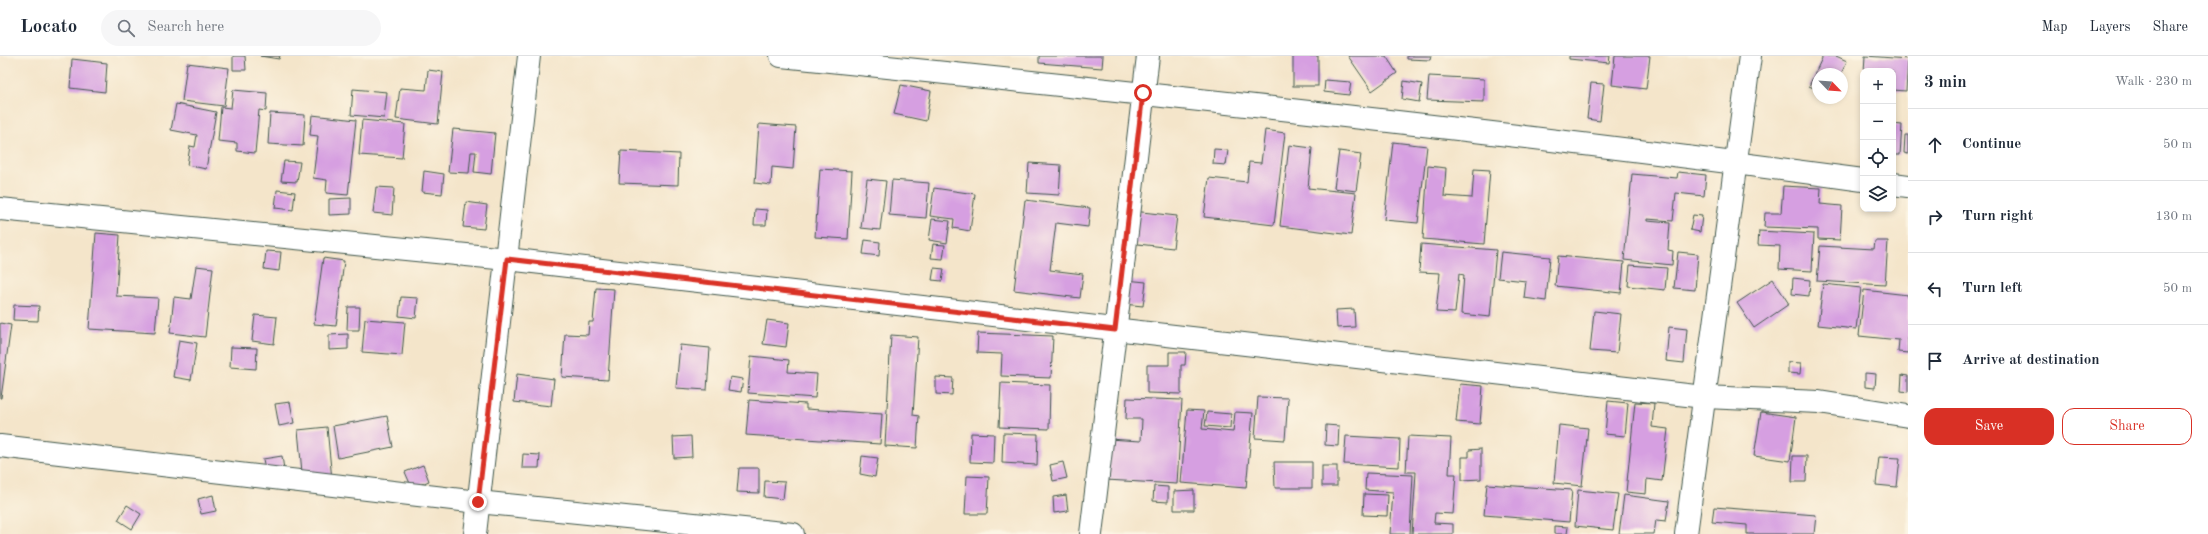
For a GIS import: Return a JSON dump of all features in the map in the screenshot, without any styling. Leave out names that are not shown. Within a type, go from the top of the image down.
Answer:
[{"type":"street","points":[[475,534],[529,56]]},
{"type":"street","points":[[781,56],[1143,93],[1737,163],[1860,180]]},
{"type":"street","points":[[1091,534],[1148,56]]},
{"type":"street","points":[[1686,534],[1737,163],[1750,56]]},
{"type":"street","points":[[1896,184],[1908,186]]},
{"type":"street","points":[[0,209],[507,259],[1704,397],[1819,402],[1908,416]]},
{"type":"street","points":[[0,446],[478,502],[794,534]]},
{"type":"building","points":[[233,56],[245,56],[246,70],[233,70]]},
{"type":"building","points":[[260,56],[280,56],[279,59]]},
{"type":"building","points":[[1039,56],[1103,56],[1102,68],[1039,63]]},
{"type":"building","points":[[1293,56],[1318,56],[1318,86],[1293,86]]},
{"type":"building","points":[[1348,56],[1386,56],[1397,73],[1372,91]]},
{"type":"building","points":[[1407,56],[1431,56],[1430,60],[1407,59]]},
{"type":"building","points":[[1569,56],[1610,56],[1609,63],[1569,59]]},
{"type":"building","points":[[1615,56],[1650,56],[1646,89],[1612,85]]},
{"type":"building","points":[[1823,56],[1836,56],[1847,61],[1844,68],[1817,68]]},
{"type":"building","points":[[1865,56],[1908,59],[1906,91],[1896,90],[1896,68],[1864,68]]},
{"type":"building","points":[[72,59],[107,63],[105,92],[70,88]]},
{"type":"building","points":[[187,63],[229,68],[224,106],[182,101]]},
{"type":"building","points":[[428,70],[443,72],[438,124],[396,119],[400,88],[426,90]]},
{"type":"building","points":[[1429,76],[1484,79],[1484,102],[1427,100]]},
{"type":"building","points":[[1325,80],[1351,82],[1349,95],[1324,92]]},
{"type":"building","points":[[1812,80],[1812,87],[1809,86]]},
{"type":"building","points":[[1404,81],[1422,84],[1419,102],[1402,99]]},
{"type":"building","points":[[1591,83],[1604,84],[1600,121],[1587,119]]},
{"type":"building","points":[[901,85],[931,91],[926,121],[894,114]]},
{"type":"building","points":[[353,89],[387,92],[384,118],[351,115]]},
{"type":"building","points":[[233,90],[267,93],[266,111],[259,110],[255,153],[237,151],[237,143],[218,141],[221,107],[231,108]]},
{"type":"building","points":[[176,104],[216,112],[206,169],[187,165],[190,146],[195,147],[197,135],[171,130]]},
{"type":"building","points":[[270,113],[305,115],[303,146],[268,144]]},
{"type":"building","points":[[312,115],[356,120],[348,195],[326,193],[327,180],[313,178],[318,136],[310,135]]},
{"type":"building","points":[[362,120],[405,124],[402,158],[359,155]]},
{"type":"building","points":[[759,124],[796,127],[793,169],[772,167],[771,185],[755,183]]},
{"type":"building","points":[[1896,124],[1902,125],[1900,155],[1896,155]]},
{"type":"building","points":[[453,129],[495,133],[491,174],[474,172],[476,152],[471,152],[469,173],[448,172]]},
{"type":"building","points":[[1265,130],[1285,133],[1274,225],[1204,217],[1209,178],[1247,182],[1249,162],[1261,163]]},
{"type":"building","points":[[1905,135],[1908,135],[1908,154],[1904,153]]},
{"type":"building","points":[[1393,142],[1427,146],[1418,223],[1384,220]]},
{"type":"building","points":[[1289,145],[1312,148],[1308,188],[1356,193],[1351,235],[1280,226]]},
{"type":"building","points":[[1214,149],[1228,150],[1226,165],[1213,164]]},
{"type":"building","points":[[621,151],[679,154],[678,185],[619,183]]},
{"type":"building","points":[[1339,151],[1361,154],[1356,191],[1334,188]]},
{"type":"building","points":[[284,161],[300,162],[297,182],[281,181]]},
{"type":"building","points":[[1029,163],[1061,165],[1059,195],[1027,193]]},
{"type":"building","points":[[1428,166],[1446,168],[1444,196],[1472,198],[1474,169],[1490,170],[1484,244],[1423,239]]},
{"type":"building","points":[[820,169],[852,171],[848,239],[815,237]]},
{"type":"building","points":[[424,171],[444,174],[442,194],[422,192]]},
{"type":"building","points":[[1678,172],[1706,175],[1704,196],[1676,193],[1673,221],[1647,219],[1647,221],[1670,223],[1668,250],[1673,251],[1672,265],[1624,260],[1632,174],[1677,178]]},
{"type":"building","points":[[867,179],[886,181],[880,230],[861,228]]},
{"type":"building","points":[[892,180],[929,183],[926,218],[889,215]]},
{"type":"building","points":[[1783,186],[1821,188],[1820,204],[1842,206],[1840,240],[1818,239],[1818,229],[1764,227],[1765,213],[1781,213]]},
{"type":"building","points":[[376,187],[394,188],[392,215],[373,213]]},
{"type":"building","points":[[934,188],[975,194],[970,231],[953,228],[954,219],[930,216]]},
{"type":"building","points":[[277,190],[295,192],[293,210],[275,208]]},
{"type":"building","points":[[351,198],[351,214],[329,215],[329,199]]},
{"type":"building","points":[[1025,200],[1090,208],[1088,227],[1056,223],[1050,270],[1083,274],[1080,298],[1014,290]]},
{"type":"building","points":[[466,202],[487,205],[484,229],[463,227]]},
{"type":"building","points":[[755,209],[767,210],[766,225],[754,225]]},
{"type":"building","points":[[1133,211],[1177,216],[1173,248],[1129,243]]},
{"type":"building","points":[[1693,215],[1702,216],[1700,232],[1690,230]]},
{"type":"building","points":[[932,219],[950,221],[947,243],[929,240]]},
{"type":"building","points":[[1759,231],[1814,234],[1812,271],[1779,269],[1780,246],[1758,245]]},
{"type":"building","points":[[96,233],[120,235],[116,296],[158,298],[155,333],[89,329]]},
{"type":"building","points":[[865,240],[880,242],[879,256],[863,254]]},
{"type":"building","points":[[1875,241],[1888,241],[1885,285],[1817,281],[1820,246],[1874,249]]},
{"type":"building","points":[[933,244],[945,245],[943,259],[931,258]]},
{"type":"building","points":[[1421,244],[1496,250],[1490,317],[1461,314],[1464,275],[1459,274],[1455,313],[1436,312],[1440,273],[1419,272]]},
{"type":"building","points":[[266,251],[281,252],[279,271],[264,269]]},
{"type":"building","points":[[1501,252],[1550,257],[1546,301],[1524,298],[1526,281],[1498,278]]},
{"type":"building","points":[[1678,252],[1698,254],[1695,290],[1674,288]]},
{"type":"building","points":[[1558,256],[1624,262],[1621,293],[1555,286]]},
{"type":"building","points":[[323,258],[344,261],[336,326],[314,324]]},
{"type":"building","points":[[1630,265],[1667,268],[1665,290],[1628,286]]},
{"type":"building","points":[[196,266],[213,268],[205,337],[170,333],[174,297],[191,299]]},
{"type":"building","points":[[934,268],[944,269],[942,281],[932,280]]},
{"type":"building","points":[[1793,278],[1810,280],[1809,296],[1792,294]]},
{"type":"building","points":[[1773,279],[1789,304],[1754,328],[1737,303]]},
{"type":"building","points":[[1126,280],[1146,282],[1143,306],[1123,304]]},
{"type":"building","points":[[1823,284],[1861,288],[1856,329],[1818,325]]},
{"type":"building","points":[[596,288],[614,289],[608,380],[562,377],[565,334],[588,335],[589,322],[593,322]]},
{"type":"building","points":[[1864,290],[1908,295],[1908,353],[1898,352],[1899,340],[1859,336]]},
{"type":"building","points":[[401,297],[418,298],[416,318],[399,316]]},
{"type":"building","points":[[14,305],[39,306],[38,321],[13,320]]},
{"type":"building","points":[[348,307],[360,307],[359,330],[347,330]]},
{"type":"building","points":[[1354,309],[1355,327],[1337,328],[1336,310]]},
{"type":"building","points":[[1594,311],[1621,314],[1617,353],[1590,351]]},
{"type":"building","points":[[255,315],[277,317],[274,344],[252,341]]},
{"type":"building","points":[[365,319],[405,322],[402,355],[362,352]]},
{"type":"building","points":[[767,320],[789,323],[786,347],[763,344]]},
{"type":"building","points":[[0,323],[11,325],[1,398],[0,398]]},
{"type":"building","points":[[1669,327],[1687,329],[1684,363],[1666,361]]},
{"type":"building","points":[[978,333],[1053,336],[1051,378],[1001,376],[1002,354],[977,353]]},
{"type":"building","points":[[348,334],[348,349],[329,350],[329,335]]},
{"type":"building","points":[[891,335],[918,337],[913,415],[919,416],[917,448],[885,446]]},
{"type":"building","points":[[179,340],[197,343],[191,380],[173,377]]},
{"type":"building","points":[[680,345],[710,348],[707,390],[676,388]]},
{"type":"building","points":[[231,347],[257,348],[256,369],[230,367]]},
{"type":"building","points":[[1169,352],[1186,352],[1185,365],[1181,365],[1181,394],[1147,393],[1147,365],[1169,365]]},
{"type":"building","points":[[751,356],[789,360],[788,372],[817,374],[815,398],[748,393]]},
{"type":"building","points":[[1788,362],[1801,363],[1800,374],[1788,373]]},
{"type":"building","points":[[1865,373],[1876,374],[1875,388],[1865,387]]},
{"type":"building","points":[[517,374],[554,379],[551,406],[514,402]]},
{"type":"building","points":[[1902,375],[1908,376],[1908,392],[1901,391]]},
{"type":"building","points":[[730,377],[743,379],[741,392],[728,390]]},
{"type":"building","points":[[936,377],[953,378],[952,395],[936,394]]},
{"type":"building","points":[[1001,383],[1050,385],[1049,429],[999,427]]},
{"type":"building","points":[[1460,384],[1483,386],[1480,424],[1456,422]]},
{"type":"building","points":[[1258,397],[1288,398],[1285,440],[1255,438]]},
{"type":"building","points":[[1127,398],[1182,400],[1177,484],[1106,480],[1108,439],[1141,441],[1142,419],[1126,419]]},
{"type":"building","points":[[749,400],[806,404],[806,409],[882,414],[880,444],[746,435]]},
{"type":"building","points":[[1608,401],[1628,403],[1625,436],[1605,434]]},
{"type":"building","points":[[290,402],[294,423],[279,426],[275,404]]},
{"type":"building","points":[[1635,402],[1654,403],[1652,427],[1668,429],[1662,481],[1647,479],[1646,494],[1626,492]]},
{"type":"building","points":[[1187,410],[1204,411],[1202,429],[1233,432],[1235,412],[1253,413],[1246,488],[1181,483]]},
{"type":"building","points":[[1207,412],[1231,414],[1230,428],[1205,426]]},
{"type":"building","points":[[1761,412],[1796,417],[1790,461],[1754,456]]},
{"type":"building","points":[[387,416],[393,447],[338,458],[333,426]]},
{"type":"building","points":[[1326,425],[1339,426],[1338,446],[1325,445]]},
{"type":"building","points":[[1559,425],[1588,428],[1582,486],[1554,483]]},
{"type":"building","points":[[327,427],[332,480],[303,483],[298,430]]},
{"type":"building","points":[[971,433],[994,434],[993,463],[970,462]]},
{"type":"building","points":[[1003,433],[1038,434],[1037,465],[1002,463]]},
{"type":"building","points":[[691,436],[692,457],[674,458],[673,437]]},
{"type":"building","points":[[1346,436],[1400,439],[1399,467],[1344,464]]},
{"type":"building","points":[[1408,436],[1451,438],[1449,474],[1456,474],[1453,514],[1435,513],[1434,523],[1453,524],[1453,534],[1412,534],[1416,472],[1406,472]]},
{"type":"building","points":[[1481,449],[1481,479],[1462,480],[1462,457],[1469,457],[1469,450]]},
{"type":"building","points":[[523,454],[540,455],[539,468],[522,468]]},
{"type":"building","points":[[282,456],[285,476],[267,479],[263,459]]},
{"type":"building","points":[[862,456],[878,458],[875,477],[860,474]]},
{"type":"building","points":[[1793,456],[1807,456],[1806,482],[1792,482]]},
{"type":"building","points":[[1879,457],[1900,458],[1897,487],[1876,485]]},
{"type":"building","points":[[1063,462],[1067,478],[1053,481],[1050,465]]},
{"type":"building","points":[[1274,462],[1312,462],[1312,488],[1275,488]]},
{"type":"building","points":[[423,465],[429,481],[412,488],[405,472]]},
{"type":"building","points":[[1322,466],[1337,466],[1337,486],[1322,486]]},
{"type":"building","points":[[739,468],[759,468],[759,493],[737,492]]},
{"type":"building","points":[[1366,473],[1413,475],[1410,534],[1390,534],[1393,492],[1365,490]]},
{"type":"building","points":[[967,476],[989,477],[987,514],[965,514]]},
{"type":"building","points":[[765,481],[785,482],[783,499],[764,497]]},
{"type":"building","points":[[1487,484],[1572,490],[1569,522],[1484,515]]},
{"type":"building","points":[[1154,486],[1168,487],[1168,502],[1153,501]]},
{"type":"building","points":[[1194,490],[1194,510],[1174,510],[1174,491]]},
{"type":"building","points":[[1578,490],[1618,494],[1613,530],[1575,526]]},
{"type":"building","points":[[1364,494],[1388,495],[1387,516],[1363,515]]},
{"type":"building","points":[[213,495],[216,511],[201,514],[198,499]]},
{"type":"building","points":[[1066,495],[1068,511],[1054,513],[1053,497]]},
{"type":"building","points":[[1624,495],[1669,501],[1666,521],[1656,520],[1654,534],[1619,534]]},
{"type":"building","points":[[127,505],[141,514],[132,529],[118,520]]},
{"type":"building","points":[[1714,507],[1816,515],[1814,534],[1747,534],[1747,525],[1712,522]]},
{"type":"building","points":[[1554,526],[1568,527],[1567,534],[1554,534]]},
{"type":"route","points":[[478,502],[507,259],[1115,330],[1143,93]]}]
